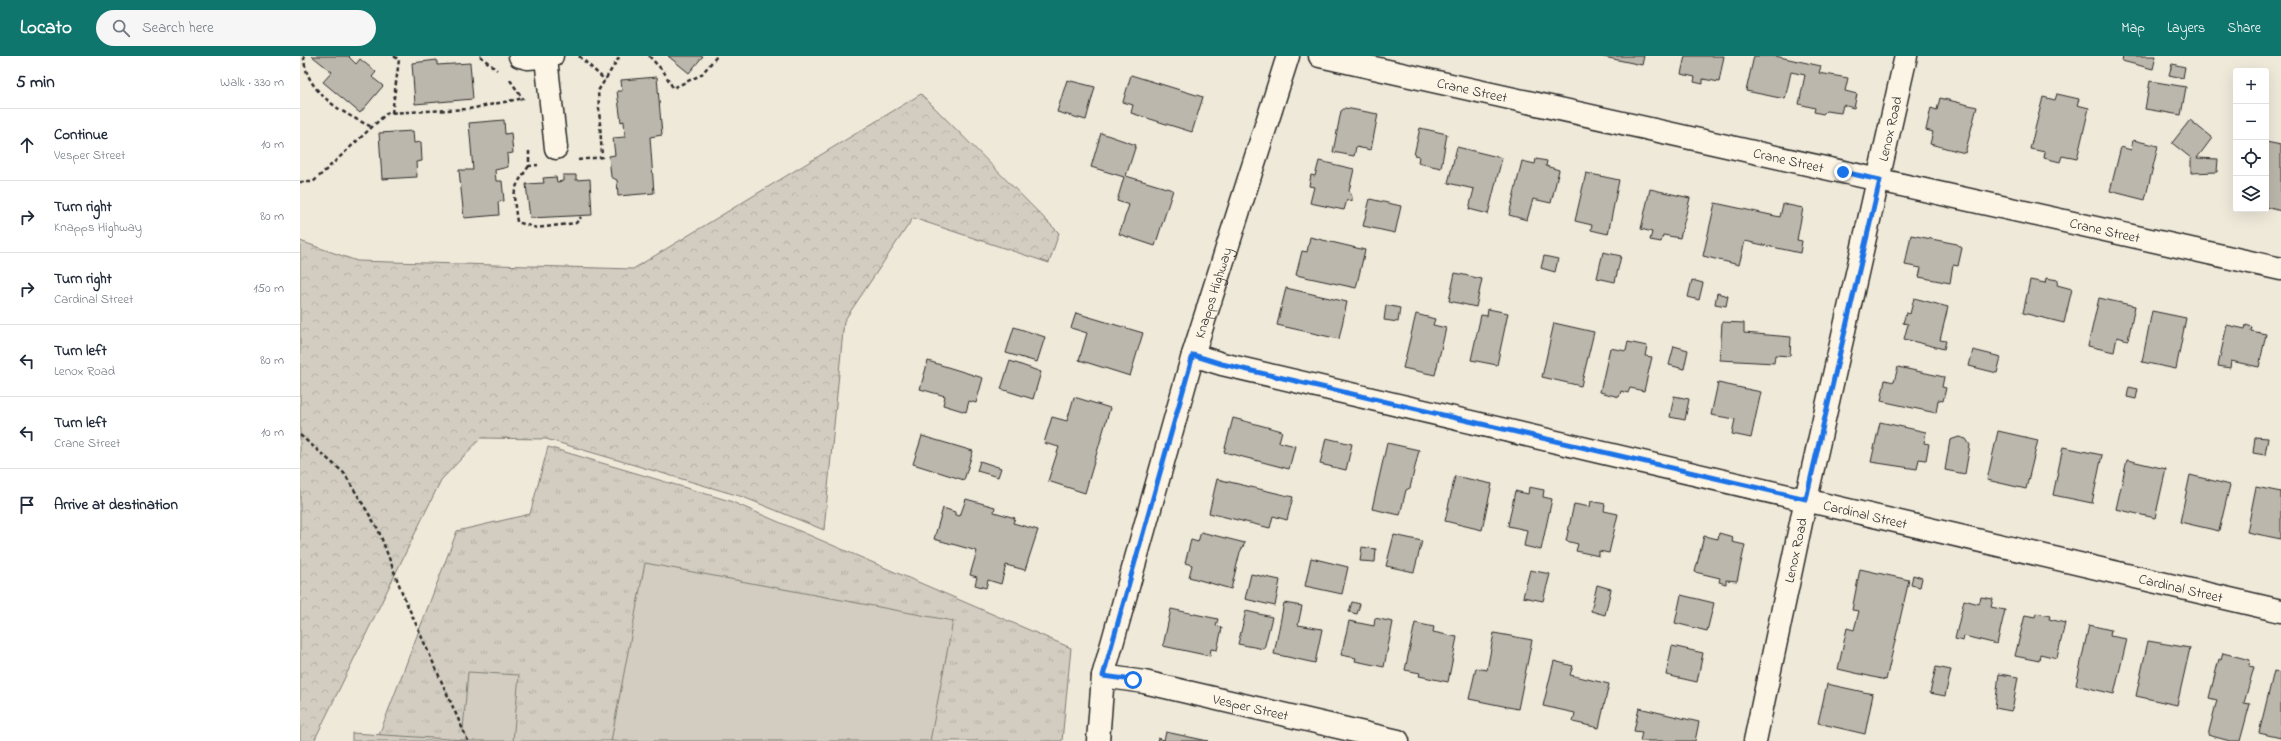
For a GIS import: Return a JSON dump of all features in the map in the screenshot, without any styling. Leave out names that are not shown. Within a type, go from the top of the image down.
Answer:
[{"type":"street","points":[[520,56],[528,58],[549,57],[550,93],[556,148]]},
{"type":"street","name":"Knapps Highway","points":[[1098,741],[1103,676],[1193,355],[1288,56]]},
{"type":"street","name":"Crane Street","points":[[1320,56],[2281,269]]},
{"type":"street","name":"Lenox Road","points":[[1755,741],[1806,499],[1880,180],[1906,56]]},
{"type":"street","name":"Cardinal Street","points":[[1193,355],[1222,364],[2281,611]]},
{"type":"street","name":"Vesper Street","points":[[1103,676],[1144,682],[1398,741]]},
{"type":"path","points":[[304,56],[308,76],[329,102],[344,114],[372,127]]},
{"type":"path","points":[[392,113],[399,60],[394,56]]},
{"type":"path","points":[[578,56],[605,80]]},
{"type":"path","points":[[649,56],[664,72],[673,88],[701,74],[717,56]]},
{"type":"path","points":[[300,182],[313,182],[387,113],[469,109],[550,93]]},
{"type":"path","points":[[529,166],[515,185],[514,198],[517,222],[537,228],[576,223],[581,217]]},
{"type":"path","points":[[300,435],[344,473],[378,529],[403,595],[468,741]]},
{"type":"green space","points":[[921,94],[1059,233],[1049,263],[913,218],[844,321],[824,530],[743,497],[546,439],[481,438],[441,480],[314,741],[300,741],[300,241],[357,261],[633,269]]},
{"type":"green space","points":[[548,447],[730,501],[1071,648],[1062,741],[465,741],[379,735],[457,531],[530,514]]},
{"type":"green space","points":[[645,563],[953,621],[930,741],[611,741]]},
{"type":"green space","points":[[468,672],[519,675],[513,741],[468,741],[463,730]]},
{"type":"green space","points":[[352,733],[465,740],[465,741],[352,741]]},
{"type":"building","points":[[312,56],[350,56],[349,57],[356,64],[360,59],[376,72],[372,77],[383,86],[360,113],[323,82],[332,72]]},
{"type":"building","points":[[668,56],[703,56],[689,73]]},
{"type":"building","points":[[1599,56],[1644,56],[1642,65]]},
{"type":"building","points":[[1685,56],[1724,56],[1719,82],[1703,79],[1703,84],[1694,82],[1695,77],[1681,74]]},
{"type":"building","points":[[1754,56],[1775,56],[1821,66],[1819,73],[1848,78],[1845,91],[1857,94],[1854,108],[1843,105],[1841,113],[1826,111],[1823,114],[1814,112],[1815,108],[1799,104],[1805,75],[1791,72],[1785,99],[1746,91]]},
{"type":"building","points":[[2123,56],[2156,56],[2153,69],[2122,61]]},
{"type":"building","points":[[437,60],[437,65],[470,63],[473,99],[415,104],[412,63]]},
{"type":"building","points":[[2172,64],[2185,67],[2183,78],[2169,75]]},
{"type":"building","points":[[1131,75],[1203,97],[1192,132],[1131,113],[1133,105],[1123,102]]},
{"type":"building","points":[[657,77],[662,135],[650,137],[654,193],[618,196],[617,180],[611,177],[609,156],[615,155],[613,138],[625,137],[624,121],[621,122],[617,91],[622,91],[621,80]]},
{"type":"building","points":[[1067,80],[1095,87],[1086,120],[1057,112]]},
{"type":"building","points":[[2150,81],[2186,87],[2181,115],[2145,109]]},
{"type":"building","points":[[2057,94],[2079,99],[2077,105],[2089,108],[2077,159],[2062,156],[2060,162],[2044,158],[2045,152],[2030,149],[2043,97],[2055,100]]},
{"type":"building","points":[[1940,98],[1977,107],[1965,153],[1930,144],[1933,132],[1926,130],[1931,108],[1937,110]]},
{"type":"building","points":[[1345,108],[1378,114],[1371,150],[1356,147],[1354,156],[1333,152],[1341,111]]},
{"type":"building","points":[[504,120],[505,134],[511,133],[513,153],[507,154],[508,167],[495,170],[496,181],[502,181],[504,201],[498,202],[499,215],[464,218],[459,170],[473,170],[469,123]]},
{"type":"building","points":[[2190,120],[2212,138],[2197,158],[2218,159],[2217,172],[2191,173],[2191,158],[2172,143]]},
{"type":"building","points":[[1420,128],[1447,134],[1441,168],[1418,163],[1419,156],[1414,155]]},
{"type":"building","points":[[413,131],[414,143],[421,142],[422,161],[416,162],[417,177],[382,179],[379,133]]},
{"type":"building","points":[[1101,133],[1136,145],[1126,176],[1173,190],[1155,246],[1119,234],[1129,205],[1117,201],[1124,177],[1091,167]]},
{"type":"building","points":[[2133,140],[2158,146],[2145,200],[2110,191],[2121,147],[2131,150]]},
{"type":"building","points":[[2269,143],[2281,145],[2281,211],[2269,208]]},
{"type":"building","points":[[1457,147],[1502,158],[1488,214],[1469,209],[1474,189],[1448,183]]},
{"type":"building","points":[[1536,159],[1547,161],[1546,166],[1559,170],[1551,203],[1533,199],[1527,220],[1509,215],[1522,161],[1535,164]]},
{"type":"building","points":[[1319,161],[1354,169],[1349,191],[1352,201],[1347,200],[1344,210],[1310,203],[1314,187],[1309,186],[1311,175],[1315,176]]},
{"type":"building","points":[[1586,173],[1619,180],[1608,234],[1591,230],[1592,225],[1575,221]]},
{"type":"building","points":[[563,175],[576,175],[576,180],[590,179],[592,215],[530,218],[526,184],[544,183],[543,178],[556,177],[557,182],[563,181]]},
{"type":"building","points":[[1650,189],[1690,198],[1680,238],[1663,235],[1661,242],[1650,240],[1652,232],[1641,229]]},
{"type":"building","points":[[1370,199],[1401,206],[1395,233],[1363,226]]},
{"type":"building","points":[[1715,203],[1780,217],[1783,204],[1803,208],[1797,240],[1802,241],[1800,253],[1745,241],[1739,265],[1703,256]]},
{"type":"building","points":[[1911,235],[1957,244],[1962,248],[1958,266],[1953,265],[1950,283],[1919,277],[1921,268],[1905,265]]},
{"type":"building","points":[[1310,237],[1365,250],[1356,288],[1296,275],[1302,251],[1307,252]]},
{"type":"building","points":[[1603,252],[1621,256],[1615,282],[1597,278]]},
{"type":"building","points":[[1544,256],[1558,259],[1555,272],[1541,268]]},
{"type":"building","points":[[1455,273],[1482,279],[1476,307],[1449,301]]},
{"type":"building","points":[[2046,278],[2058,280],[2057,285],[2072,289],[2064,323],[2023,313],[2030,280],[2045,283]]},
{"type":"building","points":[[1692,280],[1703,283],[1699,300],[1688,297]]},
{"type":"building","points":[[1286,288],[1347,302],[1339,339],[1277,325]]},
{"type":"building","points":[[1717,293],[1728,296],[1726,306],[1715,304]]},
{"type":"building","points":[[1914,298],[1948,307],[1940,340],[1946,341],[1944,349],[1904,339],[1908,324],[1903,323],[1906,313],[1910,314]]},
{"type":"building","points":[[2099,298],[2135,306],[2128,340],[2117,337],[2114,352],[2088,346]]},
{"type":"building","points":[[1386,305],[1400,308],[1398,322],[1384,320]]},
{"type":"building","points":[[1488,309],[1508,313],[1497,365],[1471,360],[1481,315],[1487,316]]},
{"type":"building","points":[[2152,311],[2186,318],[2176,369],[2142,362]]},
{"type":"building","points":[[1076,313],[1143,333],[1130,376],[1079,360],[1087,333],[1071,328]]},
{"type":"building","points":[[1416,314],[1435,319],[1433,325],[1446,328],[1435,375],[1403,368]]},
{"type":"building","points":[[1722,322],[1744,323],[1744,333],[1791,337],[1790,356],[1775,355],[1774,363],[1720,360]]},
{"type":"building","points":[[1554,323],[1594,332],[1581,386],[1542,377]]},
{"type":"building","points":[[2227,325],[2245,329],[2246,325],[2252,327],[2251,331],[2266,334],[2259,367],[2231,361],[2230,368],[2218,366]]},
{"type":"building","points":[[1014,327],[1045,337],[1037,362],[1006,353]]},
{"type":"building","points":[[1628,342],[1647,346],[1645,356],[1652,357],[1644,391],[1630,388],[1628,393],[1621,391],[1619,397],[1600,392],[1610,348],[1626,351]]},
{"type":"building","points":[[1674,346],[1688,350],[1684,369],[1669,365]]},
{"type":"building","points":[[1973,350],[2001,357],[1997,373],[1969,366]]},
{"type":"building","points":[[928,361],[983,378],[976,403],[969,401],[966,412],[943,405],[945,396],[920,389]]},
{"type":"building","points":[[1010,361],[1041,372],[1033,399],[1001,389]]},
{"type":"building","points":[[1898,367],[1944,377],[1942,387],[1946,388],[1943,401],[1938,400],[1936,413],[1881,401],[1885,380],[1894,382]]},
{"type":"building","points":[[1718,383],[1761,392],[1751,438],[1732,434],[1735,419],[1711,415]]},
{"type":"building","points":[[2129,387],[2138,389],[2136,399],[2127,397]]},
{"type":"building","points":[[1674,396],[1689,399],[1685,420],[1670,417]]},
{"type":"building","points":[[1074,397],[1110,408],[1085,493],[1048,481],[1059,447],[1044,443],[1052,417],[1067,421]]},
{"type":"building","points":[[1233,418],[1282,431],[1279,442],[1295,446],[1289,469],[1224,452]]},
{"type":"building","points":[[1880,422],[1926,432],[1924,443],[1929,444],[1926,460],[1919,459],[1917,469],[1871,462]]},
{"type":"building","points":[[1998,431],[2038,440],[2026,489],[1987,480]]},
{"type":"building","points":[[922,436],[973,451],[964,480],[913,464]]},
{"type":"building","points":[[1959,437],[1966,439],[1970,445],[1965,474],[1945,470],[1950,440]]},
{"type":"building","points":[[2255,437],[2268,438],[2265,455],[2253,453]]},
{"type":"building","points":[[1326,438],[1352,444],[1346,470],[1320,464]]},
{"type":"building","points":[[1387,443],[1419,450],[1410,488],[1406,490],[1400,515],[1372,509]]},
{"type":"building","points":[[2063,447],[2102,455],[2092,503],[2053,495]]},
{"type":"building","points":[[2127,460],[2166,469],[2155,518],[2116,509]]},
{"type":"building","points":[[980,461],[1001,468],[998,477],[977,471]]},
{"type":"building","points":[[2190,475],[2230,485],[2219,531],[2180,522]]},
{"type":"building","points":[[1455,476],[1492,484],[1482,530],[1445,521]]},
{"type":"building","points":[[1217,479],[1293,497],[1287,520],[1273,516],[1270,528],[1209,513]]},
{"type":"building","points":[[1529,487],[1544,490],[1543,497],[1552,499],[1541,550],[1524,546],[1527,530],[1508,526],[1515,491],[1528,494]]},
{"type":"building","points":[[2256,487],[2281,492],[2281,539],[2247,532]]},
{"type":"building","points":[[966,499],[995,507],[994,512],[1015,518],[1013,523],[1038,530],[1025,570],[1006,565],[1001,584],[988,580],[986,588],[975,585],[977,577],[970,575],[977,551],[934,539],[943,508],[955,512],[955,515],[960,516]]},
{"type":"building","points":[[1591,501],[1605,504],[1604,511],[1618,514],[1609,553],[1599,551],[1599,556],[1576,551],[1578,544],[1566,541],[1574,504],[1590,507]]},
{"type":"building","points":[[1201,532],[1245,543],[1240,552],[1231,589],[1189,577],[1192,565],[1185,563],[1191,540],[1198,542]]},
{"type":"building","points":[[1719,533],[1733,537],[1732,542],[1745,545],[1737,581],[1726,580],[1726,584],[1719,582],[1720,578],[1695,572],[1704,536],[1718,539]]},
{"type":"building","points":[[1394,535],[1422,541],[1414,572],[1386,566]]},
{"type":"building","points":[[1362,547],[1376,549],[1375,562],[1360,561]]},
{"type":"building","points":[[1311,558],[1348,567],[1342,594],[1305,586]]},
{"type":"building","points":[[1860,569],[1909,580],[1886,680],[1838,669],[1847,628],[1854,630],[1859,611],[1852,610]]},
{"type":"building","points":[[1530,570],[1550,574],[1543,601],[1523,597]]},
{"type":"building","points":[[1251,574],[1280,580],[1275,606],[1245,599]]},
{"type":"building","points":[[1913,575],[1922,578],[1920,587],[1911,585]]},
{"type":"building","points":[[1597,585],[1611,589],[1605,615],[1591,611]]},
{"type":"building","points":[[1681,595],[1714,603],[1707,631],[1675,623]]},
{"type":"building","points":[[1981,597],[1993,599],[1991,607],[2005,610],[1997,644],[1964,636],[1963,641],[1955,639],[1964,600],[1979,604]]},
{"type":"building","points":[[1352,602],[1360,604],[1357,614],[1349,612]]},
{"type":"building","points":[[1284,603],[1302,606],[1298,625],[1322,629],[1315,663],[1274,654]]},
{"type":"building","points":[[1171,609],[1218,619],[1216,626],[1222,628],[1217,650],[1211,649],[1210,656],[1163,646]]},
{"type":"building","points":[[1246,611],[1272,617],[1264,649],[1238,644]]},
{"type":"building","points":[[2036,613],[2050,616],[2049,619],[2065,623],[2057,658],[2040,654],[2039,661],[2015,656],[2025,615],[2035,617]]},
{"type":"building","points":[[1375,618],[1393,622],[1384,667],[1355,661],[1356,658],[1341,655],[1349,621],[1374,626]]},
{"type":"building","points":[[1415,623],[1434,627],[1433,632],[1457,637],[1448,682],[1419,676],[1420,673],[1405,670]]},
{"type":"building","points":[[2089,625],[2111,630],[2110,636],[2127,639],[2114,694],[2076,685]]},
{"type":"building","points":[[1494,633],[1532,640],[1518,709],[1469,699],[1476,668],[1487,670]]},
{"type":"building","points":[[2148,641],[2190,648],[2177,705],[2136,696]]},
{"type":"building","points":[[1672,646],[1703,653],[1697,682],[1666,675]]},
{"type":"building","points":[[2223,653],[2250,660],[2249,666],[2254,667],[2244,703],[2250,704],[2240,741],[2230,741],[2208,735],[2217,700],[2209,698],[2219,659],[2221,660]]},
{"type":"building","points":[[1554,661],[1573,666],[1570,675],[1609,684],[1599,728],[1573,722],[1575,713],[1543,706]]},
{"type":"building","points":[[1936,667],[1951,670],[1945,696],[1930,693]]},
{"type":"building","points":[[2274,671],[2281,673],[2281,738],[2259,733]]},
{"type":"building","points":[[1999,674],[2018,677],[2011,711],[1995,708]]},
{"type":"building","points":[[1827,684],[1873,694],[1865,734],[1818,723]]},
{"type":"building","points":[[1639,708],[1699,722],[1695,741],[1640,741],[1642,732],[1634,731]]},
{"type":"building","points":[[1166,732],[1208,741],[1157,741],[1158,738],[1164,740]]},
{"type":"route","points":[[1133,680],[1103,676],[1193,355],[1222,364],[1806,499],[1880,180],[1843,172]]}]
